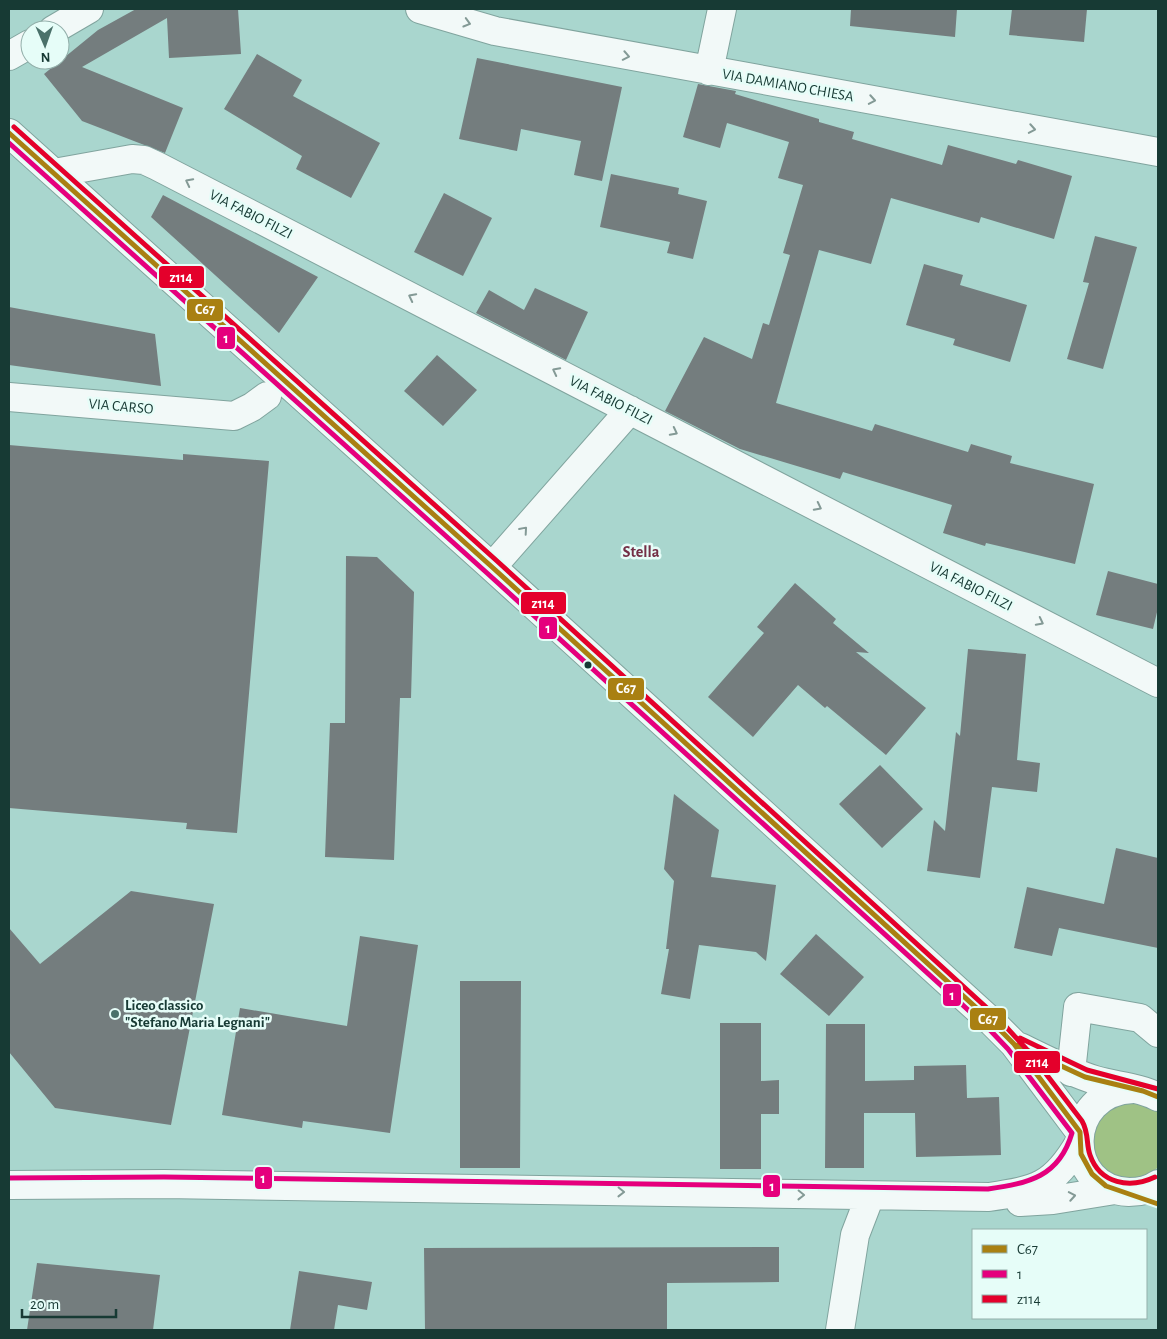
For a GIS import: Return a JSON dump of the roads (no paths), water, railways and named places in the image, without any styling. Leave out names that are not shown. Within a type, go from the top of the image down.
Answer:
[{"type":"street","points":[[70,20],[89,9]]},
{"type":"street","name":"VIA DAMIANO CHIESA","points":[[420,9],[495,31],[1158,152]]},
{"type":"street","points":[[709,71],[722,9]]},
{"type":"street","points":[[9,56],[20,50]]},
{"type":"street","points":[[9,133],[492,567],[1014,1044],[1080,1137],[1084,1162],[1092,1174],[1102,1183],[1119,1191],[1158,1204]]},
{"type":"street","name":"VIA FABIO FILZI","points":[[54,173],[132,159],[144,160],[157,166],[1158,683]]},
{"type":"street","name":"VIA CARSO","points":[[9,397],[234,416],[252,407],[267,396]]},
{"type":"street","points":[[492,567],[630,410]]},
{"type":"street","points":[[1071,1072],[1078,1007],[1140,1018],[1158,1033]]},
{"type":"street","points":[[1014,1044],[1071,1072],[1146,1093]]},
{"type":"street","points":[[9,1184],[989,1197],[1026,1191],[1048,1182],[1065,1165],[1080,1137],[1086,1114],[1098,1101],[1117,1091],[1146,1093]]},
{"type":"street","points":[[989,1197],[1012,1202],[1038,1201],[1119,1191],[1140,1191],[1158,1184]]},
{"type":"street","points":[[840,1330],[855,1234],[870,1196]]},
{"type":"place","name":"Liceo classico \"Stefano Maria Legnani\"","points":[[115,1014]]},
{"type":"district","name":"Stella","points":[[641,551]]}]
